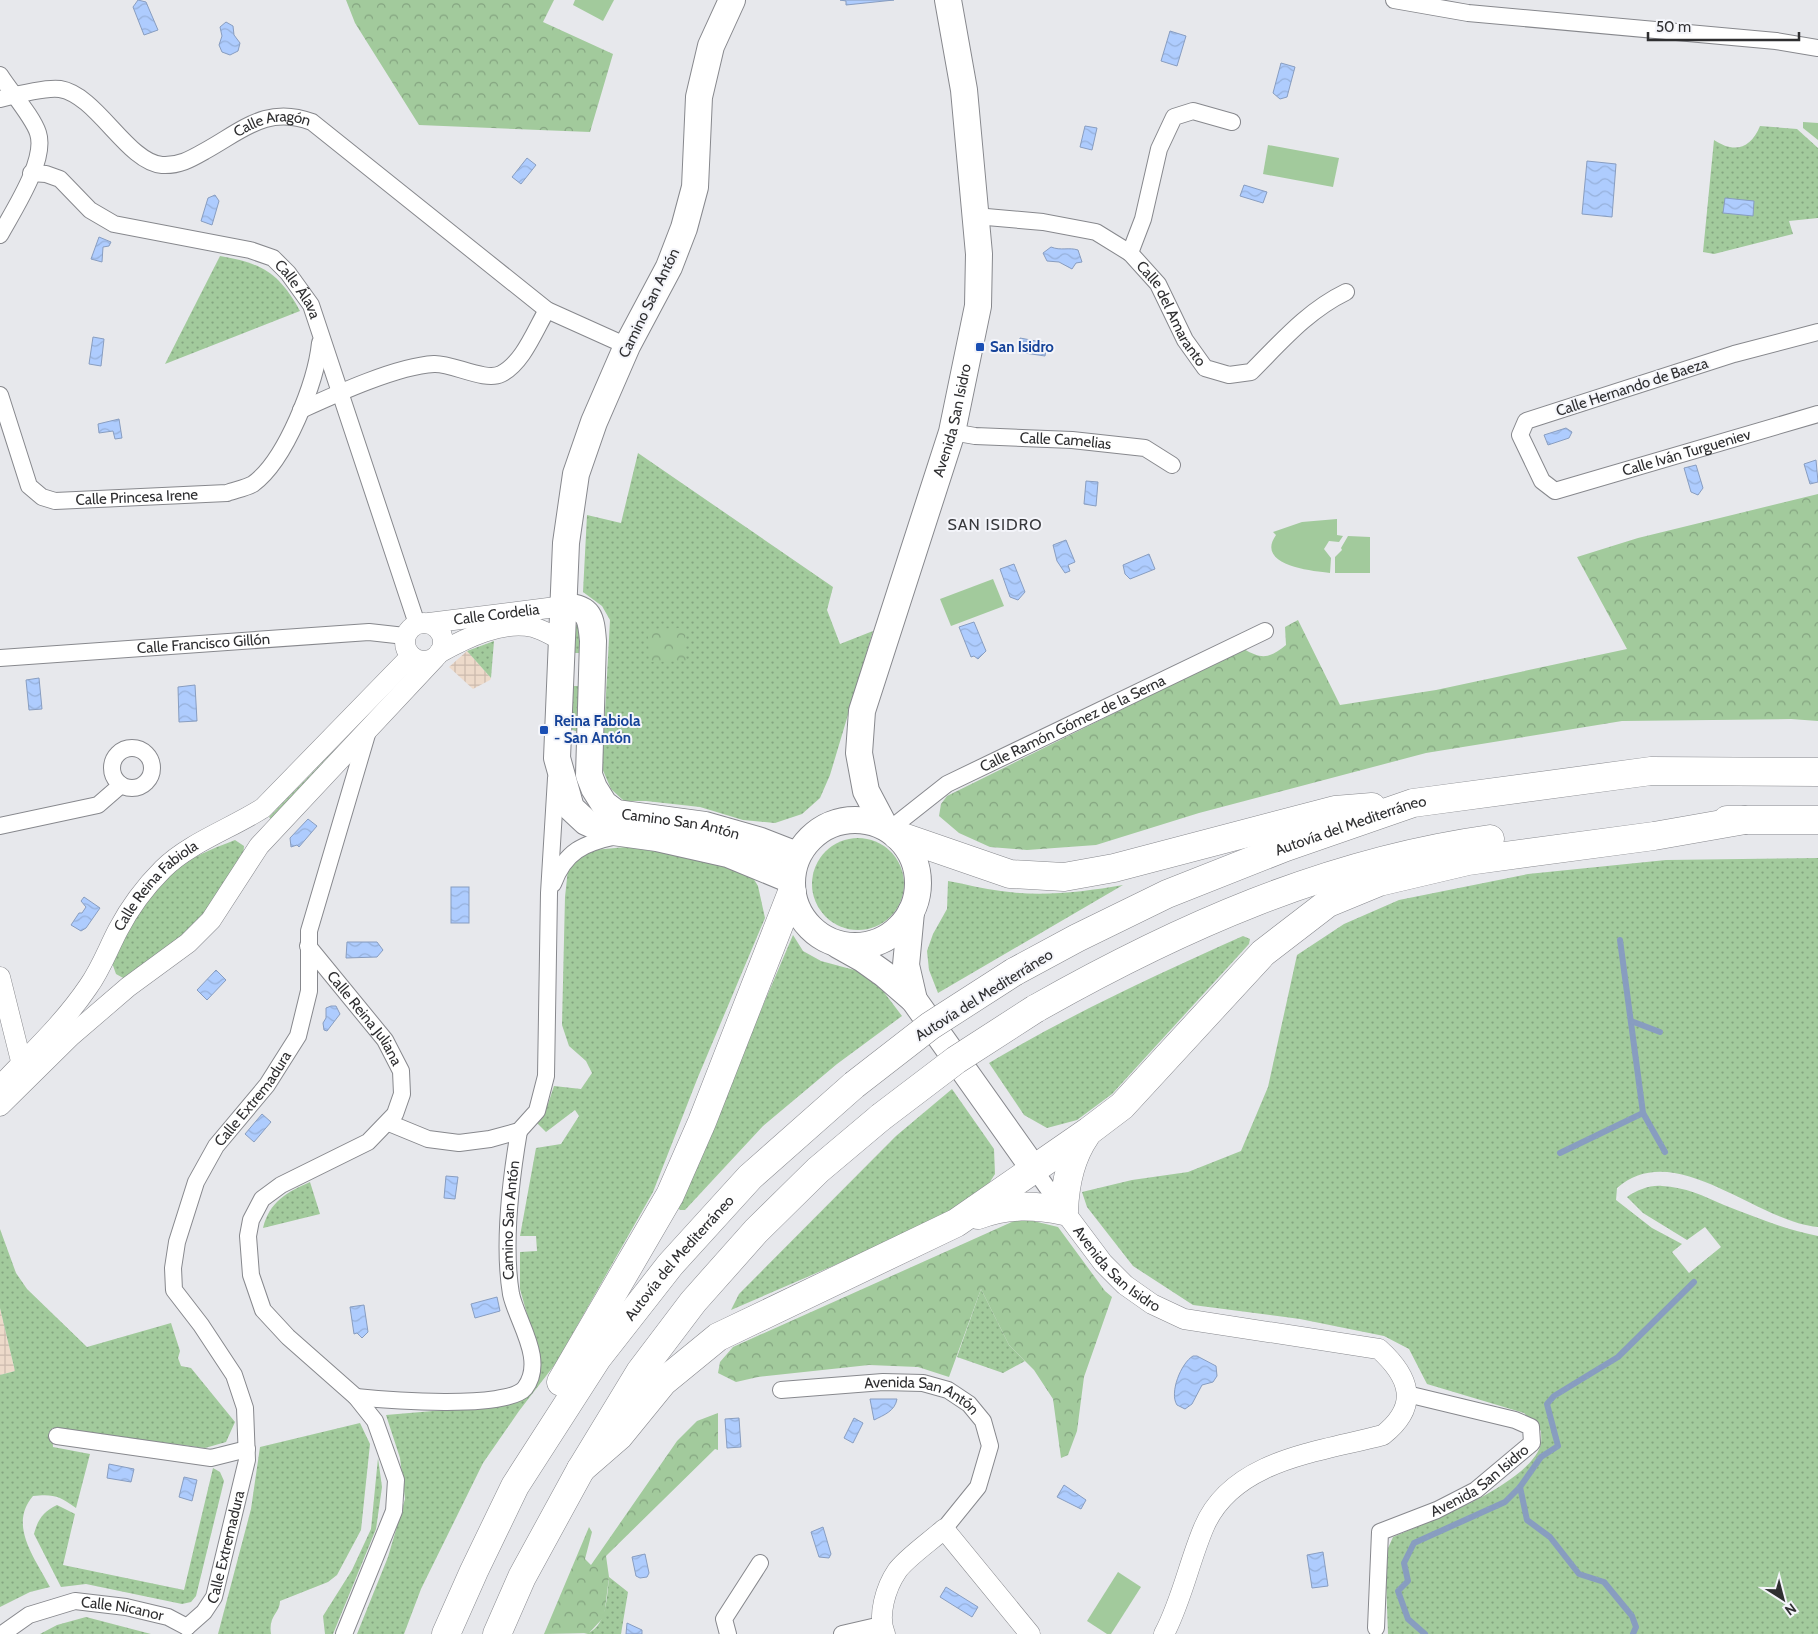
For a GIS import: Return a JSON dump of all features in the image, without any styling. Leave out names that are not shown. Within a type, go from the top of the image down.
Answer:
[{"type":"highway","name":"Autovía del Mediterráneo","points":[[446,1634],[515,1486],[598,1357],[670,1265],[750,1177],[854,1085],[930,1026],[1014,972],[1167,894],[1286,847],[1413,803],[1651,771],[1818,772]]},
{"type":"highway","points":[[891,830],[1010,874],[1064,877],[1114,868],[1335,810],[1413,803]]},
{"type":"highway","points":[[956,1223],[1122,1106],[1264,953],[1328,903],[1379,882],[1468,861],[1654,836],[1745,820]]},
{"type":"highway","points":[[497,1634],[522,1577],[581,1469],[640,1372],[693,1302],[756,1230],[818,1170],[880,1117],[956,1060],[1035,1009],[1114,965],[1201,924],[1292,888],[1436,847],[1619,822],[1818,820]]},
{"type":"highway","points":[[515,1486],[561,1382],[670,1195],[702,1122],[793,876]]},
{"type":"highway","points":[[581,1469],[619,1436],[662,1382],[718,1337],[956,1223],[1004,1207],[1041,1206],[1064,1211],[1068,1174],[1078,1148],[1089,1131]]},
{"type":"main road","name":"Camino San Antón","points":[[732,0],[711,46],[699,97],[695,187],[684,228],[669,267],[627,346],[594,422],[576,474],[566,543],[557,758],[571,808],[586,822],[606,831],[657,838],[728,854],[793,876]]},
{"type":"main road","name":"Avenida San Isidro","points":[[891,830],[866,791],[858,753],[862,711],[952,432],[978,306],[979,254],[964,90],[948,0]]},
{"type":"main road","name":"Camino San Antón","points":[[564,606],[576,607],[586,612],[592,620],[589,775],[594,788],[604,804],[616,813],[705,825],[761,841],[793,876]]},
{"type":"main road","points":[[856,819],[891,830],[908,848],[917,872],[917,897],[911,912],[900,927],[886,938],[868,945],[850,946],[832,942],[817,934],[805,923],[796,908],[793,876],[808,840],[822,828],[838,822],[856,819]]},
{"type":"main road","name":"Avenida San Isidro","points":[[911,912],[906,965],[914,1000]]},
{"type":"main road","name":"Avenida San Isidro","points":[[832,942],[863,959],[914,1000],[1034,1169]]},
{"type":"street","points":[[1394,0],[1468,12],[1776,41],[1818,48]]},
{"type":"street","points":[[0,75],[6,97],[38,132],[41,146],[38,160],[0,235]]},
{"type":"street","name":"Calle Aragón","points":[[6,97],[59,89],[77,95],[140,154],[161,165],[184,163],[265,117],[285,115],[312,122],[547,310]]},
{"type":"street","points":[[1130,253],[1143,219],[1159,149],[1174,117],[1193,111],[1232,122]]},
{"type":"street","name":"Calle Álava","points":[[31,173],[46,174],[60,179],[90,210],[114,224],[250,250],[273,258],[288,273],[311,305],[417,628]]},
{"type":"street","name":"Calle del Amaranto","points":[[975,216],[1043,222],[1096,232],[1130,253],[1158,284],[1184,340],[1205,368],[1229,374],[1251,372],[1300,321],[1328,301],[1346,292]]},
{"type":"street","points":[[301,410],[412,367],[436,364],[499,376],[513,367],[547,310],[627,346]]},
{"type":"street","name":"Calle Hernando de Baeza","points":[[1555,491],[1542,481],[1520,435],[1526,421],[1734,354],[1818,332]]},
{"type":"street","name":"Calle Princesa Irene","points":[[0,395],[29,486],[42,497],[54,501],[228,492],[252,485],[274,463],[301,410],[318,362],[320,336]]},
{"type":"street","name":"Calle Iván Turgueniev","points":[[1555,491],[1818,414]]},
{"type":"street","name":"Calle Camelias","points":[[952,432],[975,436],[1072,440],[1145,448],[1172,465]]},
{"type":"street","name":"Calle Cordelia","points":[[417,628],[564,606]]},
{"type":"street","points":[[435,625],[442,635],[444,642],[437,656],[423,661],[411,656],[405,647],[417,628],[435,625]]},
{"type":"street","name":"Calle Cordelia","points":[[437,656],[464,639],[502,627],[532,627],[562,640]]},
{"type":"street","name":"Calle Francisco Gillón","points":[[0,658],[417,628]]},
{"type":"street","name":"Calle Ramón Gómez de la Serna","points":[[891,830],[947,784],[1265,631]]},
{"type":"street","name":"Calle Reina Fabiola","points":[[0,1106],[24,1071],[89,987],[119,929],[141,893],[164,868],[189,849],[237,825],[264,808],[411,656]]},
{"type":"street","name":"Calle Reina Fabiola","points":[[0,1086],[24,1071],[71,1036],[128,987],[188,943],[211,920],[259,846],[437,656]]},
{"type":"street","name":"Calle Reina Fabiola","points":[[368,730],[370,716],[380,688]]},
{"type":"street","name":"Calle Extremadura","points":[[188,1630],[214,1597],[244,1475],[246,1449],[245,1408],[234,1375],[201,1325],[174,1290],[173,1268],[177,1242],[196,1182],[216,1146],[267,1085],[298,1036],[309,990],[309,931],[368,730]]},
{"type":"street","name":"Camino San Antón","points":[[356,1397],[471,1403],[519,1393],[525,1388],[532,1366],[528,1340],[512,1296],[508,1269],[513,1164],[519,1131],[537,1111],[546,1076],[549,893],[557,758]]},
{"type":"street","points":[[0,826],[98,805],[121,785]]},
{"type":"street","points":[[237,825],[246,829],[259,846]]},
{"type":"street","name":"Camino San Antón","points":[[549,893],[556,874],[573,851],[596,840],[626,834]]},
{"type":"street","name":"Calle Reina Juliana","points":[[308,946],[384,1040],[401,1071],[402,1094],[395,1114],[389,1122],[368,1142],[281,1186],[262,1199],[251,1220],[248,1236],[251,1275],[263,1310],[288,1337],[356,1397],[375,1421],[396,1480],[394,1511],[344,1634]]},
{"type":"street","points":[[99,969],[110,984],[128,987]]},
{"type":"street","points":[[0,977],[24,1071]]},
{"type":"street","points":[[389,1122],[428,1139],[459,1143],[490,1139],[519,1131]]},
{"type":"street","name":"Avenida San Isidro","points":[[1034,1169],[1103,1262],[1125,1285],[1152,1304],[1184,1319],[1378,1349],[1392,1361],[1403,1375],[1407,1394],[1515,1420],[1531,1427],[1532,1443],[1476,1490],[1437,1510],[1380,1532],[1376,1628]]},
{"type":"street","name":"Avenida San Antón","points":[[781,1390],[883,1382],[923,1383],[948,1390],[969,1404],[983,1421],[990,1446],[978,1488],[944,1529],[897,1570],[885,1598],[883,1629]]},
{"type":"street","points":[[1164,1634],[1177,1609],[1204,1527],[1216,1506],[1233,1489],[1275,1462],[1383,1435],[1397,1424],[1405,1408],[1407,1394]]},
{"type":"street","points":[[57,1436],[211,1458],[246,1449]]},
{"type":"street","points":[[944,1529],[1030,1634]]},
{"type":"street","points":[[728,1634],[724,1619],[760,1563]]},
{"type":"street","name":"Calle Nicanor","points":[[2,1634],[29,1615],[75,1601],[134,1609],[168,1617],[188,1630]]},
{"type":"street","points":[[842,1634],[883,1629]]},
{"type":"shaded area","points":[[467,651],[491,678],[473,689],[449,667]]},
{"type":"shaded area","points":[[0,1308],[15,1371],[0,1375]]},
{"type":"green space","points":[[346,0],[554,0],[543,22],[613,54],[590,132],[419,125],[355,23]]},
{"type":"green space","points":[[575,0],[614,0],[603,21],[573,5]]},
{"type":"green space","points":[[1803,122],[1818,123],[1818,140],[1803,128]]},
{"type":"green space","points":[[1760,126],[1797,129],[1818,148],[1818,218],[1789,221],[1793,234],[1714,254],[1703,252],[1714,140],[1735,148],[1747,144]]},
{"type":"green space","points":[[1268,145],[1339,158],[1333,187],[1263,174]]},
{"type":"green space","points":[[220,256],[247,262],[268,272],[285,287],[300,311],[165,364]]},
{"type":"green space","points":[[638,453],[833,587],[827,610],[840,644],[873,631],[830,775],[820,798],[802,814],[775,823],[743,820],[700,807],[646,801],[624,801],[611,789],[602,768],[610,620],[602,606],[583,592],[587,515],[621,523]]},
{"type":"green space","points":[[1818,494],[1818,721],[1791,719],[1622,721],[1426,753],[1199,813],[1096,845],[1027,850],[990,847],[959,833],[939,816],[941,804],[947,796],[1244,649],[1261,656],[1275,653],[1286,645],[1285,627],[1298,620],[1340,705],[1436,690],[1627,649],[1577,557],[1638,538]]},
{"type":"green space","points":[[1337,519],[1337,535],[1343,536],[1339,542],[1329,541],[1324,549],[1331,558],[1330,573],[1299,568],[1279,560],[1273,553],[1271,545],[1276,535],[1273,532],[1302,522]]},
{"type":"green space","points":[[1348,536],[1370,537],[1370,573],[1335,573],[1335,557],[1342,550],[1341,548]]},
{"type":"green space","points":[[993,579],[1004,606],[951,626],[940,599]]},
{"type":"green space","points":[[579,624],[583,653],[572,653],[574,626]]},
{"type":"green space","points":[[685,628],[686,661],[649,662],[648,629]]},
{"type":"green space","points":[[494,641],[491,678],[467,651]]},
{"type":"green space","points":[[571,686],[582,686],[578,732],[570,729]]},
{"type":"green space","points":[[355,729],[271,819],[269,817]]},
{"type":"green space","points":[[858,838],[876,841],[891,851],[901,866],[904,884],[901,902],[891,917],[876,927],[858,930],[840,927],[825,917],[815,902],[812,884],[815,866],[825,851],[840,841]]},
{"type":"green space","points":[[235,840],[244,846],[243,859],[196,928],[125,979],[116,974],[111,960],[137,914],[160,883],[176,868],[209,850]]},
{"type":"green space","points":[[638,846],[733,866],[750,873],[758,886],[765,918],[698,1077],[653,1192],[556,1363],[519,1411],[483,1463],[421,1589],[404,1634],[357,1634],[388,1557],[405,1499],[400,1458],[386,1415],[468,1408],[527,1393],[535,1343],[520,1289],[520,1252],[537,1251],[536,1236],[520,1236],[536,1148],[561,1144],[579,1116],[575,1110],[546,1132],[537,1123],[548,1104],[554,1086],[581,1089],[592,1073],[586,1061],[569,1046],[562,1025],[565,897],[568,869],[578,855],[593,850]]},
{"type":"green space","points":[[1818,858],[1818,1227],[1794,1222],[1769,1212],[1716,1186],[1690,1177],[1664,1172],[1640,1175],[1617,1188],[1616,1200],[1652,1228],[1682,1244],[1672,1252],[1689,1273],[1721,1247],[1705,1227],[1687,1240],[1643,1213],[1627,1197],[1639,1190],[1653,1186],[1679,1188],[1702,1195],[1771,1223],[1818,1236],[1818,1634],[1388,1634],[1385,1555],[1393,1537],[1475,1501],[1516,1475],[1531,1461],[1540,1447],[1541,1431],[1524,1413],[1427,1384],[1409,1349],[1384,1336],[1300,1319],[1193,1305],[1133,1266],[1087,1207],[1082,1192],[1132,1180],[1188,1172],[1241,1151],[1268,1087],[1297,955],[1344,924],[1399,900],[1528,874],[1666,860]]},
{"type":"green space","points":[[948,881],[994,890],[1031,894],[1077,892],[1123,885],[938,993],[929,970],[927,951],[933,934],[947,909]]},
{"type":"green space","points":[[793,935],[803,951],[821,961],[858,971],[877,983],[902,1016],[837,1064],[763,1126],[685,1210],[680,1210],[677,1207]]},
{"type":"green space","points":[[1243,936],[1250,939],[1249,944],[1112,1094],[1077,1120],[1047,1128],[1024,1115],[989,1063],[1082,1012],[1146,980]]},
{"type":"green space","points":[[952,1089],[994,1149],[995,1174],[984,1191],[962,1210],[731,1310],[739,1294],[896,1136]]},
{"type":"green space","points":[[310,1182],[320,1214],[263,1228],[270,1211],[280,1199]]},
{"type":"green space","points":[[1021,1218],[1058,1227],[1105,1291],[1112,1297],[1084,1377],[1077,1431],[1068,1455],[1061,1458],[1053,1399],[1034,1370],[1009,1345],[981,1289],[949,1377],[918,1367],[869,1365],[758,1377],[736,1382],[718,1373],[720,1362],[733,1347]]},
{"type":"green space","points":[[0,1229],[16,1273],[27,1289],[87,1347],[171,1323],[180,1351],[178,1358],[181,1366],[191,1368],[235,1422],[226,1442],[205,1448],[52,1428],[53,1447],[90,1454],[76,1508],[56,1497],[46,1495],[33,1496],[26,1507],[23,1518],[23,1530],[31,1553],[50,1587],[30,1592],[0,1607],[0,1375],[15,1371],[0,1308]]},
{"type":"green space","points":[[981,1289],[1009,1345],[1025,1361],[1003,1373],[957,1357]]},
{"type":"green space","points":[[718,1413],[718,1450],[715,1449],[606,1556],[609,1577],[604,1617],[589,1633],[544,1634],[589,1527],[592,1532],[585,1559],[591,1565],[677,1441],[697,1421]]},
{"type":"green space","points":[[360,1423],[370,1444],[361,1530],[337,1575],[328,1582],[280,1601],[271,1623],[271,1634],[218,1634],[251,1509],[260,1447]]},
{"type":"green space","points":[[378,1458],[382,1487],[376,1529],[333,1634],[325,1634],[323,1616],[352,1570],[371,1529]]},
{"type":"green space","points":[[213,1468],[220,1472],[224,1481],[196,1596],[191,1602],[182,1604],[86,1584],[61,1587],[34,1534],[42,1516],[57,1505],[75,1514],[63,1565],[184,1590]]},
{"type":"green space","points":[[1118,1572],[1141,1587],[1111,1634],[1107,1634],[1087,1621]]},
{"type":"green space","points":[[609,1577],[628,1592],[621,1634],[584,1634],[592,1631],[601,1619],[606,1602]]},
{"type":"green space","points":[[86,1617],[151,1634],[40,1634],[57,1625]]},
{"type":"water","points":[[138,0],[146,2],[158,30],[144,35],[133,7]]},
{"type":"water","points":[[840,0],[894,0],[846,5],[846,1]]},
{"type":"water","points":[[226,22],[233,26],[234,35],[240,43],[238,51],[230,55],[222,52],[219,45],[222,36],[220,27]]},
{"type":"water","points":[[1170,31],[1186,36],[1177,66],[1161,61]]},
{"type":"water","points":[[1281,63],[1295,67],[1287,97],[1280,99],[1273,93]]},
{"type":"water","points":[[1085,126],[1097,128],[1092,150],[1080,147]]},
{"type":"water","points":[[527,158],[536,165],[521,184],[512,177]]},
{"type":"water","points":[[1587,161],[1616,164],[1612,217],[1582,214]]},
{"type":"water","points":[[1244,185],[1267,192],[1263,203],[1240,196]]},
{"type":"water","points":[[215,195],[219,201],[212,225],[201,221],[208,198]]},
{"type":"water","points":[[1725,198],[1754,201],[1753,216],[1723,213]]},
{"type":"water","points":[[99,237],[111,242],[109,246],[103,247],[102,262],[91,259]]},
{"type":"water","points":[[1051,247],[1078,250],[1082,262],[1076,263],[1072,269],[1059,262],[1047,261],[1043,253]]},
{"type":"water","points":[[93,337],[104,339],[101,366],[89,364]]},
{"type":"water","points":[[1020,338],[1047,343],[1045,356],[1018,352]]},
{"type":"water","points":[[119,419],[122,438],[115,439],[113,431],[99,433],[98,424]]},
{"type":"water","points":[[1566,428],[1572,432],[1569,438],[1548,445],[1544,435]]},
{"type":"water","points":[[1816,460],[1818,482],[1810,484],[1804,464]]},
{"type":"water","points":[[1696,465],[1703,488],[1698,495],[1691,492],[1684,468]]},
{"type":"water","points":[[1086,481],[1098,482],[1096,506],[1084,504]]},
{"type":"water","points":[[1066,540],[1075,562],[1068,565],[1070,571],[1065,573],[1057,561],[1053,545]]},
{"type":"water","points":[[1149,554],[1155,569],[1130,579],[1125,574],[1123,565]]},
{"type":"water","points":[[1014,564],[1025,592],[1018,600],[1010,597],[1000,569]]},
{"type":"water","points":[[974,622],[986,651],[978,659],[974,656],[971,657],[959,627]]},
{"type":"water","points":[[39,678],[42,709],[29,710],[26,680]]},
{"type":"water","points":[[195,685],[197,721],[179,722],[178,687]]},
{"type":"water","points":[[308,819],[317,826],[299,847],[297,845],[291,847],[290,838]]},
{"type":"water","points":[[451,887],[469,887],[469,923],[451,923]]},
{"type":"water","points":[[84,897],[100,908],[86,928],[81,931],[71,925],[79,913],[82,913],[86,907],[81,901]]},
{"type":"water","points":[[347,942],[377,942],[383,950],[377,957],[346,958]]},
{"type":"water","points":[[216,970],[226,980],[207,1000],[197,990]]},
{"type":"water","points":[[336,1006],[340,1014],[327,1031],[324,1030],[323,1023],[326,1018],[326,1008]]},
{"type":"water","points":[[262,1114],[271,1122],[254,1142],[245,1134]]},
{"type":"water","points":[[446,1176],[458,1177],[455,1199],[444,1198]]},
{"type":"water","points":[[497,1297],[500,1311],[475,1318],[471,1304]]},
{"type":"water","points":[[364,1305],[368,1332],[362,1338],[357,1333],[354,1334],[350,1307]]},
{"type":"water","points":[[1193,1356],[1197,1356],[1216,1366],[1217,1376],[1213,1382],[1202,1385],[1192,1404],[1185,1409],[1177,1405],[1174,1393],[1175,1386],[1184,1365]]},
{"type":"water","points":[[870,1399],[897,1399],[891,1410],[874,1420]]},
{"type":"water","points":[[739,1418],[741,1447],[727,1448],[725,1419]]},
{"type":"water","points":[[854,1418],[863,1423],[853,1443],[844,1438]]},
{"type":"water","points":[[109,1464],[134,1469],[131,1482],[107,1478]]},
{"type":"water","points":[[184,1477],[197,1480],[192,1501],[179,1497]]},
{"type":"water","points":[[1064,1485],[1086,1500],[1081,1509],[1057,1497]]},
{"type":"water","points":[[823,1527],[831,1554],[829,1558],[819,1557],[811,1532]]},
{"type":"water","points":[[1323,1552],[1328,1586],[1312,1588],[1307,1555]]},
{"type":"water","points":[[645,1554],[649,1573],[647,1577],[640,1578],[636,1576],[632,1557]]},
{"type":"water","points":[[946,1587],[978,1607],[972,1617],[940,1597]]},
{"type":"water","points":[[627,1623],[642,1630],[642,1634],[626,1634]]},
{"type":"waterway","points":[[1620,940],[1643,1113],[1665,1152]]},
{"type":"waterway","points":[[1631,1021],[1660,1032]]},
{"type":"waterway","points":[[1560,1153],[1643,1113]]},
{"type":"waterway","points":[[1425,1634],[1408,1619],[1398,1591],[1408,1581],[1404,1563],[1414,1543],[1505,1502],[1520,1487],[1541,1457],[1558,1446],[1547,1404],[1554,1396],[1618,1357],[1694,1282]]},
{"type":"waterway","points":[[1520,1487],[1527,1520],[1550,1537],[1579,1574],[1604,1582],[1632,1616],[1636,1627],[1633,1634]]},
{"type":"place","name":"San Isidro","points":[[980,347]]},
{"type":"place","name":"Reina Fabiola - San Antón","points":[[544,730]]},
{"type":"district","name":"SAN ISIDRO","points":[[995,524]]}]
